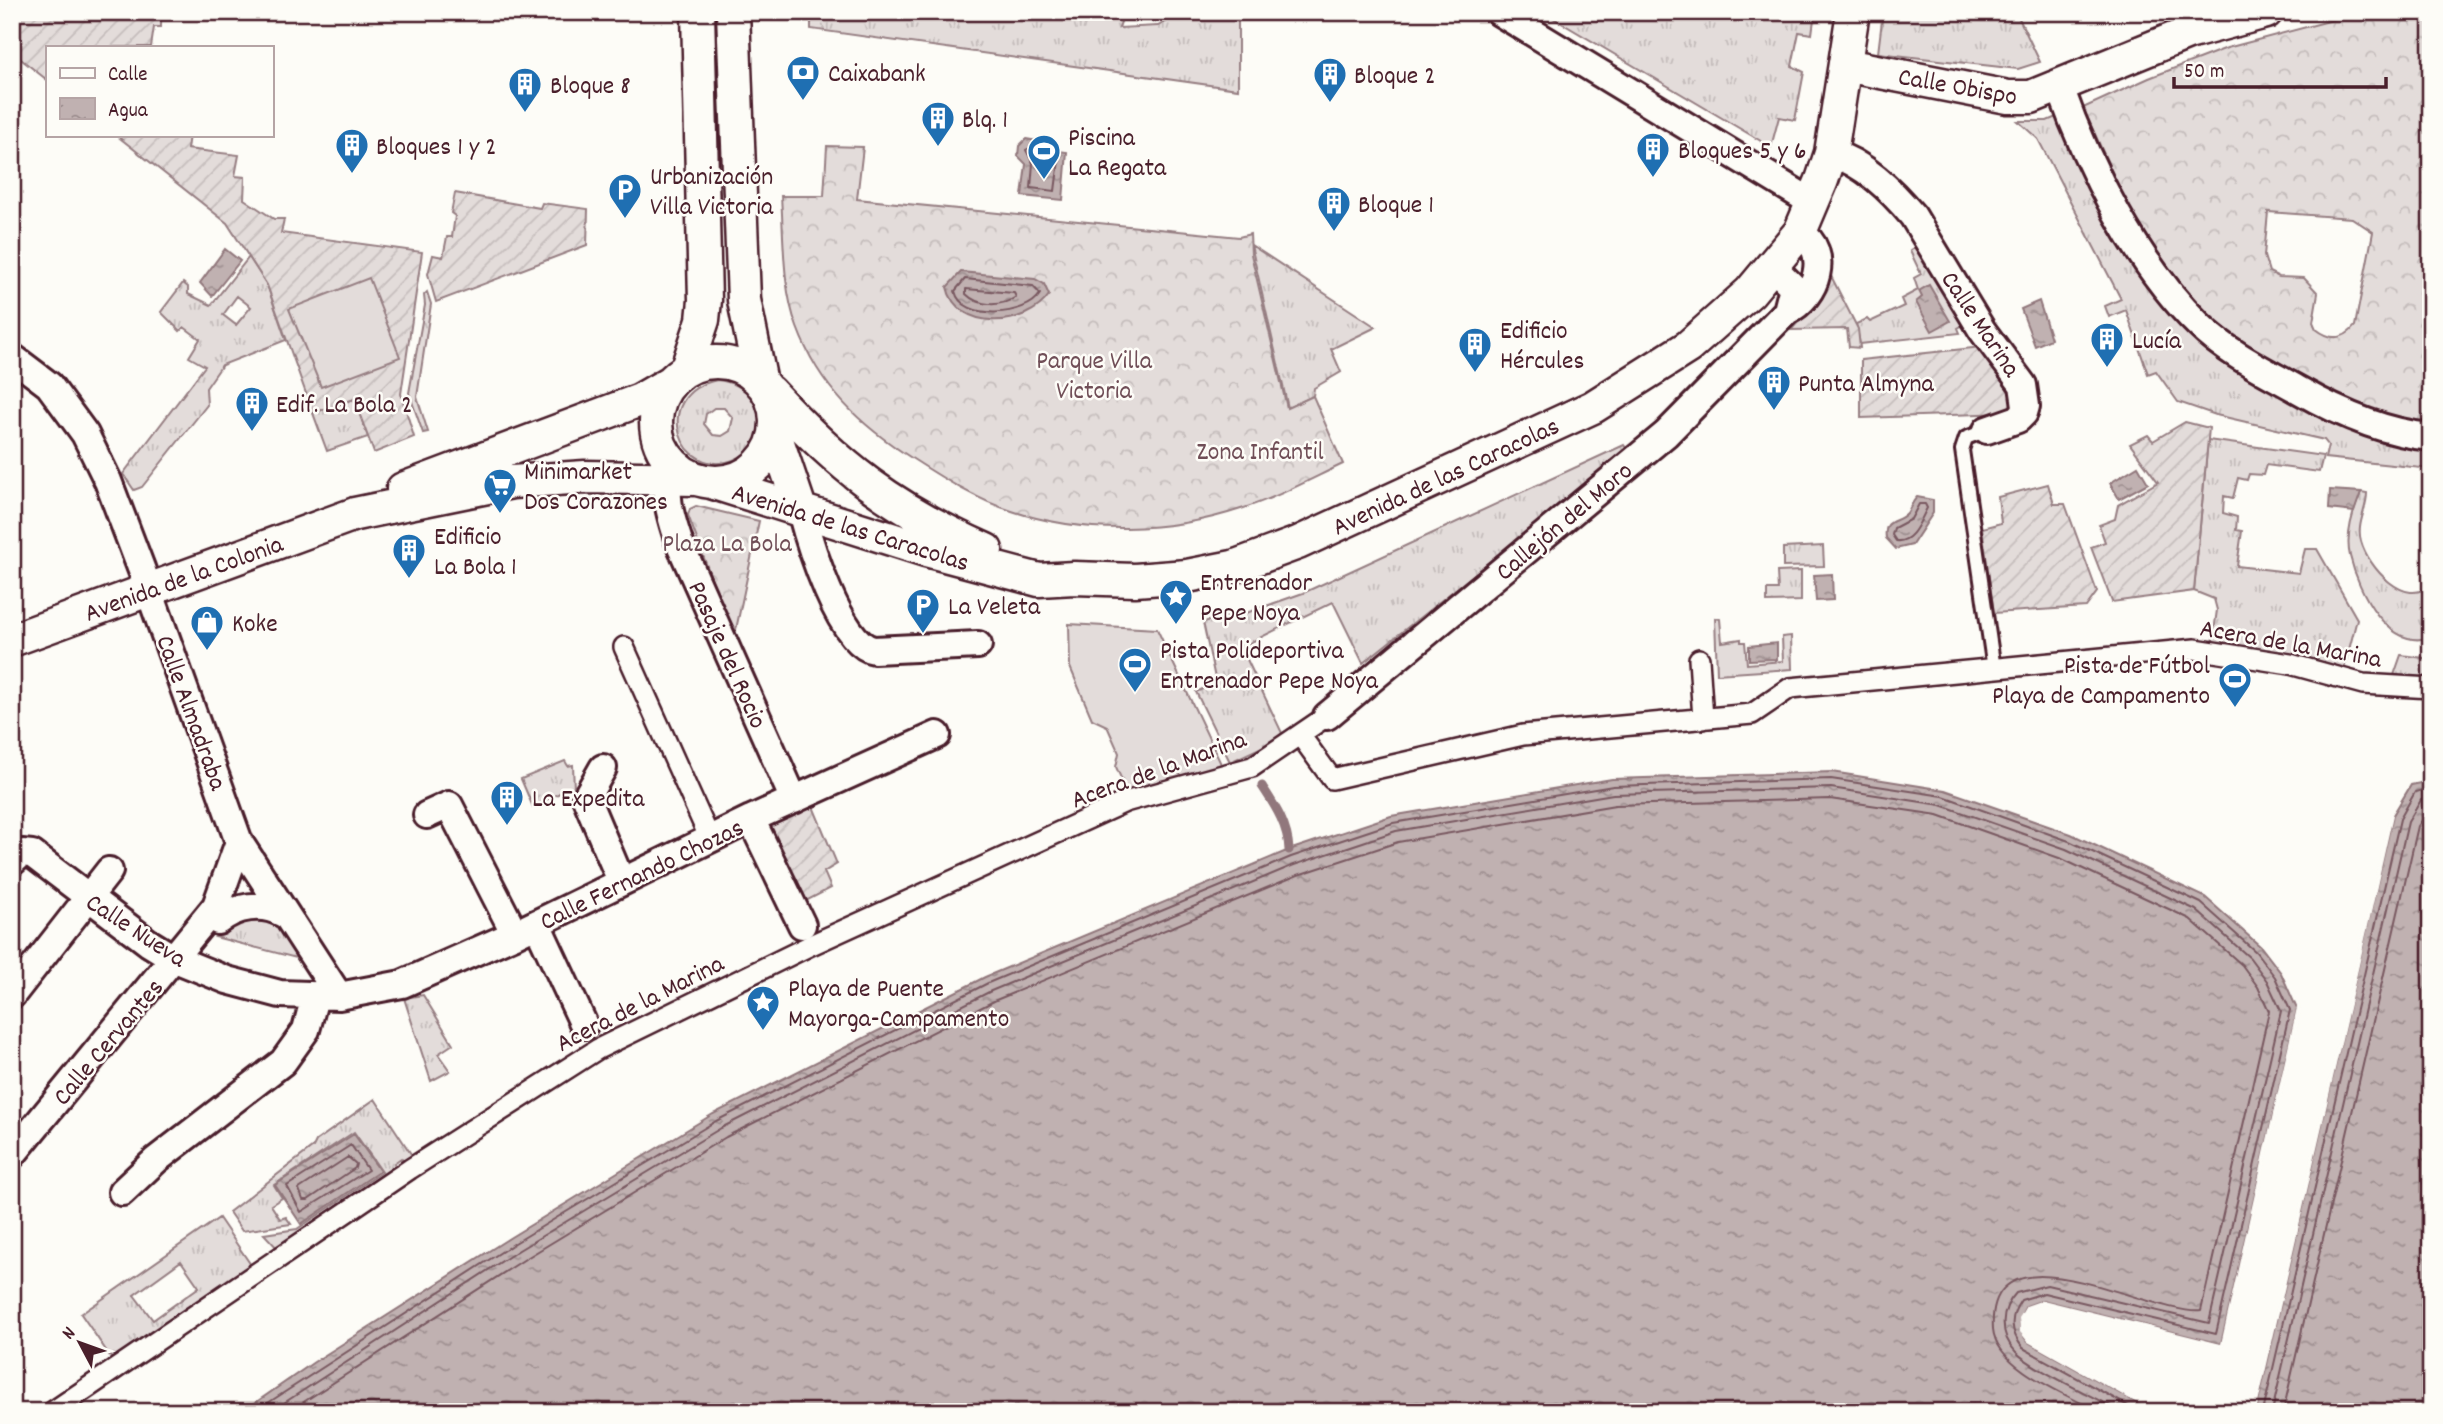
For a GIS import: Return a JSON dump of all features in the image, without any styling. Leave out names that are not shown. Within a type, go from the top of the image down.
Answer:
[{"type":"street","points":[[698,12],[705,300],[700,330],[679,375],[660,399],[655,420],[658,440],[687,477],[742,477],[757,467],[776,437]]},
{"type":"street","points":[[733,12],[744,300],[764,386],[774,404],[776,437],[818,566],[848,630],[858,643],[874,650],[978,645]]},
{"type":"street","points":[[1499,12],[1813,203]]},
{"type":"street","points":[[1787,311],[1793,287],[1773,267],[1800,232],[1831,153],[1853,12]]},
{"type":"street","name":"Calle Obispo","points":[[1845,65],[2008,97],[2031,97],[2188,33],[2266,12]]},
{"type":"street","points":[[2060,87],[2111,200],[2140,251],[2199,326],[2252,363],[2340,414],[2431,437]]},
{"type":"street","name":"Calle Marina","points":[[1831,153],[1855,163],[1907,208],[1982,330],[2020,379],[2026,395],[2024,413],[2018,419],[1987,430]]},
{"type":"street","name":"Callejón del Moro","points":[[1327,716],[1666,433],[1787,311],[1808,294],[1818,268],[1814,246],[1800,232]]},
{"type":"street","name":"Avenida de las Caracolas","points":[[687,477],[926,550],[1039,580],[1135,580],[1187,576],[1233,567],[1298,543],[1593,407],[1688,347],[1773,267]]},
{"type":"street","name":"Calle Almadraba","points":[[12,357],[49,385],[85,434],[107,481],[149,590],[239,842],[282,913],[327,997]]},
{"type":"street","points":[[679,375],[705,362],[724,361],[743,367],[764,386]]},
{"type":"street","name":"Avenida de la Colonia","points":[[355,514],[373,500],[640,400],[679,375]]},
{"type":"street","name":"Avenida de las Caracolas","points":[[764,386],[865,484],[897,505],[934,527],[987,551],[1074,578]]},
{"type":"street","name":"Avenida de la Colonia","points":[[12,640],[355,514],[512,482],[585,477],[687,477]]},
{"type":"street","name":"Pasaje del Rocio","points":[[687,477],[670,514],[697,583],[794,800]]},
{"type":"street","points":[[624,647],[710,839]]},
{"type":"street","name":"Acera de la Marina","points":[[1300,734],[1332,779],[1523,735],[1752,714],[1790,688],[2195,649],[2290,664],[2362,684],[2431,688]]},
{"type":"street","points":[[1699,659],[1703,719]]},
{"type":"street","name":"Acera de la Marina","points":[[52,1412],[410,1169],[598,1049],[811,945],[1125,802],[1252,767],[1327,716]]},
{"type":"street","name":"Calle Fernando Chozas","points":[[327,997],[402,984],[526,929],[751,819],[937,735]]},
{"type":"street","points":[[603,768],[586,798],[621,881]]},
{"type":"street","points":[[448,803],[584,1025]]},
{"type":"street","points":[[751,819],[802,925]]},
{"type":"street","name":"Calle Cervantes","points":[[12,1155],[216,906],[239,842]]},
{"type":"street","name":"Calle Nueva","points":[[12,862],[22,853],[32,854],[175,959],[243,985],[279,994],[327,997]]},
{"type":"street","name":"Calle Cervantes","points":[[218,921],[223,909],[253,878],[253,866]]},
{"type":"street","points":[[12,995],[109,872]]},
{"type":"street","name":"Calle Cervantes","points":[[175,959],[188,954],[218,921],[237,910],[264,906],[282,913]]},
{"type":"street","points":[[122,1192],[156,1160],[283,1062],[327,997]]},
{"type":"lane","name":"Calle Marina","points":[[1987,430],[1966,438],[1962,450],[1994,669]]},
{"type":"green space","points":[[12,12],[157,12],[161,16],[161,27],[154,27],[151,46],[46,46],[46,79],[12,52]]},
{"type":"green space","points":[[811,12],[993,12],[1070,21],[1071,12],[1124,12],[1119,28],[1158,26],[1183,12],[1238,12],[1238,89],[811,29]]},
{"type":"green space","points":[[1543,12],[1815,12],[1812,34],[1799,32],[1792,66],[1804,72],[1795,120],[1779,117],[1771,147]]},
{"type":"green space","points":[[1883,12],[2016,12],[2040,62],[2018,69],[1878,53]]},
{"type":"green space","points":[[2363,12],[2431,12],[2431,425],[2358,407],[2276,366],[2199,306],[2177,283],[2148,243],[2118,186],[2083,108],[2149,78],[2227,48]],"holes":[[[2268,212],[2352,218],[2373,232],[2355,326],[2346,334],[2331,337],[2316,329],[2313,322],[2318,293],[2304,278],[2279,277],[2269,272],[2264,256]]]},
{"type":"green space","points":[[2061,115],[2193,328],[2431,449],[2431,469],[2325,458],[2328,445],[2324,440],[2216,415],[2178,402],[2156,371],[2148,374],[2126,310],[2109,317],[2105,306],[2121,299],[2038,139],[2018,121],[2047,121]]},
{"type":"green space","points":[[117,136],[189,136],[187,149],[239,155],[235,176],[245,177],[244,199],[274,219],[284,219],[281,233],[422,252],[401,394],[414,437],[374,453],[354,399],[313,413],[267,285],[227,223]]},
{"type":"green space","name":"Parque Villa Victoria","points":[[827,146],[863,147],[857,199],[1239,237],[1250,234],[1251,254],[1287,408],[1313,396],[1343,464],[1241,509],[1185,523],[1126,528],[1068,524],[1012,511],[973,495],[937,474],[859,419],[817,368],[797,327],[786,279],[781,196],[824,196]]},
{"type":"green space","points":[[455,193],[540,208],[542,203],[588,209],[587,245],[436,302],[428,274],[433,255],[443,257],[447,237],[452,237],[455,216],[451,213]]},
{"type":"green space","points":[[1251,245],[1376,327],[1331,349],[1341,372],[1314,388],[1313,396],[1288,408]]},
{"type":"green space","points":[[1919,245],[1967,323],[1958,328],[1960,333],[1860,344],[1856,324],[1867,319],[1870,322],[1904,306],[1901,299],[1918,290],[1914,278],[1921,274],[1910,251]]},
{"type":"green space","points":[[249,257],[267,285],[286,340],[222,365],[206,388],[207,405],[142,487],[134,490],[123,474],[205,366],[189,357],[200,339],[184,327],[180,331],[161,312],[183,283],[188,287],[188,294],[211,305]],"holes":[[[237,296],[251,307],[236,325],[223,315]]]},
{"type":"green space","points":[[1831,276],[1858,329],[1860,348],[1849,347],[1847,329],[1791,330],[1817,301]]},
{"type":"green space","points":[[369,278],[400,357],[321,387],[289,309]]},
{"type":"green space","points":[[427,292],[431,304],[417,397],[428,432],[423,433],[409,393],[425,305],[424,295]]},
{"type":"green space","points":[[1982,347],[2012,397],[2009,413],[1861,418],[1861,360]]},
{"type":"green space","points":[[717,380],[737,386],[752,398],[760,415],[760,425],[757,436],[746,453],[736,459],[716,463],[700,459],[687,448],[680,434],[678,417],[683,402],[696,388]],"holes":[[[714,408],[724,408],[733,418],[730,431],[722,436],[713,435],[704,424],[706,414]]]},
{"type":"green space","points":[[354,399],[368,437],[327,451],[313,413]]},
{"type":"green space","points":[[2185,422],[2209,428],[2194,591],[2112,602],[2091,547],[2105,542],[2099,525],[2115,519],[2118,505],[2158,482],[2130,444],[2148,435],[2153,441]]},
{"type":"green space","points":[[2208,440],[2323,456],[2319,472],[2266,465],[2263,475],[2249,474],[2247,480],[2238,478],[2233,498],[2224,496],[2223,513],[2237,517],[2236,530],[2242,531],[2237,566],[2299,573],[2305,549],[2317,549],[2357,619],[2344,669],[2212,646],[2217,610],[2214,599],[2194,591]]},
{"type":"green space","points":[[1624,445],[1628,451],[1363,663],[1333,602],[1241,647],[1282,733],[1275,741],[1230,762],[1196,692],[1216,683],[1203,622],[1249,612],[1303,593]]},
{"type":"green space","points":[[2048,484],[2054,504],[2065,504],[2097,592],[2086,607],[1994,613],[1982,528],[2001,523],[1998,497]]},
{"type":"green space","points":[[2361,492],[2367,493],[2360,535],[2371,562],[2389,582],[2400,589],[2421,591],[2431,584],[2431,637],[2416,639],[2401,635],[2389,627],[2377,615],[2360,585],[2350,556],[2348,540]]},
{"type":"green space","name":"Plaza La Bola","points":[[696,506],[759,521],[734,639],[688,515],[690,509]]},
{"type":"green space","points":[[1823,546],[1824,566],[1783,567],[1783,548]]},
{"type":"green space","points":[[1801,571],[1801,601],[1767,602],[1767,590],[1778,590],[1777,572]]},
{"type":"green space","points":[[1715,618],[1720,619],[1722,642],[1741,639],[1741,642],[1745,642],[1747,664],[1783,661],[1782,637],[1791,636],[1792,669],[1717,674]]},
{"type":"green space","name":"Pista Polideportiva Entrenador Pepe Noya","points":[[1069,624],[1157,629],[1222,766],[1128,794],[1116,767],[1119,753],[1107,726],[1092,719],[1070,667]]},
{"type":"green space","points":[[2401,655],[2431,659],[2431,678],[2393,678]]},
{"type":"green space","points":[[565,761],[568,766],[573,765],[574,789],[571,792],[569,788],[533,807],[521,779]]},
{"type":"green space","points":[[812,804],[837,864],[824,872],[831,888],[802,903],[764,828]]},
{"type":"green space","points":[[239,916],[275,921],[300,959],[215,937]]},
{"type":"green space","points":[[423,995],[453,1044],[438,1054],[450,1071],[431,1081],[404,998]]},
{"type":"green space","points":[[375,1099],[413,1157],[405,1163],[401,1158],[394,1163],[396,1168],[278,1249],[264,1234],[297,1229],[382,1172],[354,1132],[274,1185],[282,1198],[271,1205],[280,1219],[286,1217],[291,1224],[242,1231],[229,1212],[313,1147],[316,1141]]},
{"type":"green space","points":[[219,1218],[253,1268],[114,1362],[81,1314]],"holes":[[[181,1261],[199,1287],[153,1320],[134,1295]]]},
{"type":"water","name":"Piscina La Regata","points":[[1026,139],[1037,141],[1043,149],[1067,152],[1063,200],[1022,196],[1026,164],[1018,156],[1019,146]]},
{"type":"water","points":[[225,249],[240,261],[212,296],[200,283]]},
{"type":"water","points":[[961,272],[1035,279],[1044,284],[1049,295],[1039,306],[1010,319],[978,318],[964,312],[953,302],[947,287]]},
{"type":"water","points":[[1929,285],[1950,321],[1932,331],[1916,302],[1922,297],[1919,291]]},
{"type":"water","points":[[2039,301],[2051,339],[2035,346],[2021,309]]},
{"type":"water","points":[[2138,466],[2148,483],[2119,499],[2110,483]]},
{"type":"water","points":[[2330,490],[2361,492],[2354,512],[2329,509]]},
{"type":"water","points":[[1917,497],[1933,500],[1933,513],[1912,545],[1896,549],[1886,538],[1887,527],[1907,513]]},
{"type":"water","points":[[1832,574],[1833,600],[1816,601],[1814,575]]},
{"type":"water","points":[[1777,643],[1777,659],[1749,660],[1749,646]]},
{"type":"water","points":[[1832,772],[1945,790],[2071,834],[2205,897],[2261,947],[2281,973],[2297,1009],[2221,1344],[2043,1300],[2026,1306],[2021,1316],[2020,1329],[2028,1342],[2153,1412],[242,1412],[314,1362],[511,1237],[713,1114],[985,977],[1289,850],[1391,816],[1612,779]]},
{"type":"water","points":[[2431,781],[2431,1412],[2256,1412],[2393,815],[2411,785]]},
{"type":"water","points":[[354,1134],[380,1171],[301,1224],[275,1185]]},
{"type":"pier","points":[[2390,814],[2393,815],[2371,913],[2256,1412],[2253,1412]]},
{"type":"pier","points":[[2298,1003],[2301,1010],[2223,1347],[2043,1304],[2028,1309],[2023,1319],[2023,1331],[2030,1339],[2157,1411],[2153,1412],[2028,1342],[2020,1332],[2019,1318],[2026,1306],[2043,1300],[2221,1344]]},
{"type":"waterway","points":[[1262,786],[1283,824],[1289,850]]},
{"type":"place","name":"Caixabank","points":[[803,102]]},
{"type":"place","name":"Bloque 2","points":[[1330,104]]},
{"type":"place","name":"Bloque 8","points":[[525,114]]},
{"type":"place","name":"Blq. 1","points":[[938,148]]},
{"type":"place","name":"Bloques 1 y 2","points":[[352,175]]},
{"type":"place","name":"Bloques 5 y 6","points":[[1653,179]]},
{"type":"place","name":"Piscina La Regata","points":[[1044,181]]},
{"type":"place","name":"Urbanización Villa Victoria","points":[[625,220]]},
{"type":"place","name":"Bloque 1","points":[[1334,233]]},
{"type":"place","name":"Lucía","points":[[2107,369]]},
{"type":"place","name":"Edificio Hércules","points":[[1475,374]]},
{"type":"place","name":"Punta Almyna","points":[[1774,412]]},
{"type":"place","name":"Edif. La Bola 2","points":[[252,433]]},
{"type":"place","name":"Minimarket Dos Corazones","points":[[500,515]]},
{"type":"place","name":"Edificio La Bola 1","points":[[409,580]]},
{"type":"place","name":"Entrenador Pepe Noya","points":[[1176,626]]},
{"type":"place","name":"La Veleta","points":[[923,635]]},
{"type":"place","name":"Koke","points":[[207,652]]},
{"type":"place","name":"Pista Polideportiva Entrenador Pepe Noya","points":[[1135,694]]},
{"type":"place","name":"Pista de Fútbol Playa de Campamento","points":[[2235,709]]},
{"type":"place","name":"La Expedita","points":[[507,827]]},
{"type":"place","name":"Playa de Puente Mayorga-Campamento","points":[[763,1032]]},
{"type":"park label","name":"Zona Infantil","points":[[1260,450]]}]
